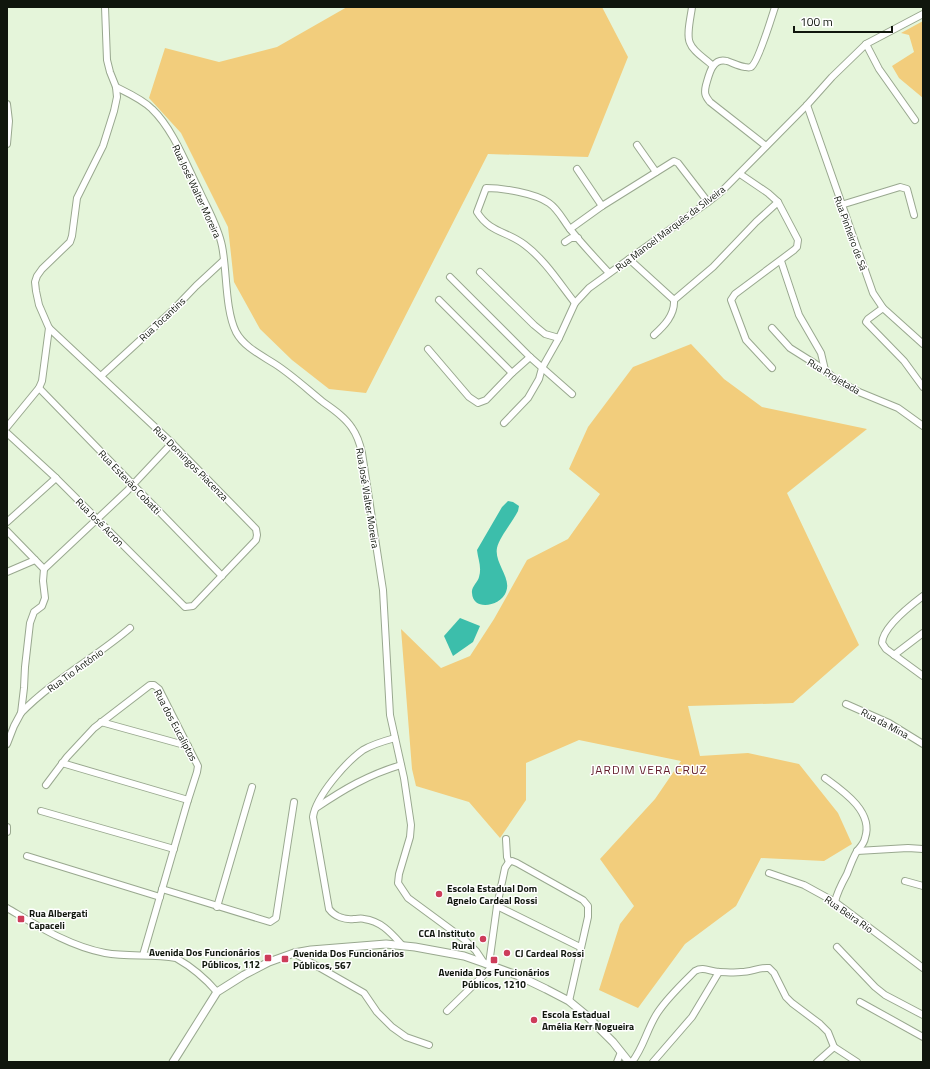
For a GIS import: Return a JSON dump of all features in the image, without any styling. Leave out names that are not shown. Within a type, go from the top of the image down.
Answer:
[{"type":"street","points":[[7,426],[39,388],[42,381],[50,328],[39,305],[35,282],[42,269],[70,242],[77,198],[103,146],[114,111],[117,97],[116,87],[107,60],[105,7]]},
{"type":"street","points":[[692,7],[688,36],[689,41],[695,50],[713,66]]},
{"type":"street","points":[[766,146],[710,102],[704,93],[713,66],[720,60],[740,66],[751,67],[766,35],[775,7]]},
{"type":"street","name":"Rua Manoel Marquês da Silveira","points":[[504,424],[528,398],[575,303],[589,288],[708,202],[740,174],[832,77],[866,44],[923,14]]},
{"type":"street","points":[[866,44],[879,70],[915,120]]},
{"type":"street","name":"Rua José Walter Moreira","points":[[116,87],[135,97],[152,109],[166,126],[185,162],[219,234],[232,319],[235,330],[240,339],[294,378],[344,418],[352,428],[358,440],[362,453],[383,590],[390,714],[401,765],[411,825],[410,837],[399,874],[398,883],[408,898],[465,940],[489,964]]},
{"type":"street","points":[[7,104],[9,121],[7,144]]},
{"type":"street","name":"Rua Pinheiro de Sá","points":[[807,105],[873,293],[883,308],[923,344]]},
{"type":"street","points":[[637,145],[656,172]]},
{"type":"street","points":[[570,228],[670,162],[676,161],[708,202]]},
{"type":"street","points":[[577,169],[602,206]]},
{"type":"street","points":[[740,174],[768,193],[778,202],[798,243],[794,250],[735,294],[731,300],[746,340],[772,368]]},
{"type":"street","points":[[841,205],[904,187],[907,189],[914,215]]},
{"type":"street","points":[[575,303],[531,250],[514,238],[488,226],[477,212],[486,188],[529,194],[549,203],[609,273]]},
{"type":"street","points":[[674,300],[713,267],[756,222],[778,202]]},
{"type":"street","points":[[565,242],[571,238],[578,238]]},
{"type":"street","points":[[629,259],[674,300],[674,306],[669,319],[654,335]]},
{"type":"street","name":"Rua Tocantins","points":[[101,376],[172,311],[223,261]]},
{"type":"street","points":[[781,261],[799,316],[821,353],[825,370]]},
{"type":"street","points":[[480,272],[534,325],[545,334],[559,338]]},
{"type":"street","points":[[450,277],[530,357],[572,394]]},
{"type":"street","points":[[439,300],[512,373]]},
{"type":"street","points":[[883,308],[866,322],[904,361],[923,387]]},
{"type":"street","name":"Rua Domingos Piacenza","points":[[50,328],[172,443],[256,529],[256,540],[192,606]]},
{"type":"street","name":"Rua Projetada","points":[[772,328],[790,348],[844,384],[898,408],[923,426]]},
{"type":"street","points":[[428,349],[468,397],[478,403],[486,400],[530,357]]},
{"type":"street","name":"Rua Estevão Cobatti","points":[[39,388],[194,549],[222,576]]},
{"type":"street","name":"Rua José Acron","points":[[7,433],[97,518],[182,604],[185,606],[192,606]]},
{"type":"street","points":[[7,744],[21,713],[30,623],[34,612],[42,606],[45,598],[43,581],[44,569],[133,484],[172,443]]},
{"type":"street","points":[[7,522],[56,478]]},
{"type":"street","points":[[7,531],[44,569]]},
{"type":"street","points":[[7,572],[35,560]]},
{"type":"street","points":[[923,596],[902,614],[882,640],[883,646],[923,676]]},
{"type":"street","name":"Rua Tio Antônio","points":[[21,713],[33,701],[130,628]]},
{"type":"street","points":[[894,655],[923,633]]},
{"type":"street","name":"Rua dos Eucaliptos","points":[[46,786],[62,763],[101,722],[150,685],[154,685],[159,689],[198,766],[143,955]]},
{"type":"street","name":"Rua da Mina","points":[[846,704],[889,723],[923,744]]},
{"type":"street","points":[[101,722],[188,746]]},
{"type":"street","points":[[395,738],[376,743],[358,754],[331,783],[314,809],[313,817],[329,909],[332,913],[341,918],[363,918],[384,926],[402,945]]},
{"type":"street","points":[[62,763],[188,800]]},
{"type":"street","points":[[314,809],[353,784],[380,771],[401,765]]},
{"type":"street","points":[[826,778],[844,792],[863,815],[867,830],[863,845],[857,851],[838,891],[835,902]]},
{"type":"street","points":[[217,907],[252,787]]},
{"type":"street","points":[[162,889],[270,922],[276,918],[294,802]]},
{"type":"street","points":[[41,811],[174,849]]},
{"type":"street","points":[[7,827],[7,832]]},
{"type":"street","points":[[506,839],[507,856],[509,862]]},
{"type":"street","points":[[857,851],[923,849]]},
{"type":"street","points":[[27,856],[160,897]]},
{"type":"street","points":[[509,862],[512,861],[516,863],[583,900],[588,906],[588,917],[569,1001]]},
{"type":"street","points":[[447,1011],[489,964],[497,906],[505,868],[509,862]]},
{"type":"street","name":"Rua Beira Rio","points":[[769,873],[804,885],[835,902],[923,968]]},
{"type":"street","points":[[905,881],[923,886]]},
{"type":"street","points":[[497,906],[580,947]]},
{"type":"street","points":[[7,908],[48,932],[87,948],[106,953],[176,958],[211,985],[217,992]]},
{"type":"street","points":[[173,1062],[217,992],[269,962],[294,953],[372,945],[402,945],[438,950],[489,964],[519,976],[569,1001],[586,1015],[631,1062],[638,1055],[658,1012],[670,996],[695,971],[700,968],[705,968],[719,972],[740,972],[769,968],[774,973],[786,997],[818,1021],[828,1032],[834,1047],[857,1062]]},
{"type":"street","points":[[837,947],[875,987],[886,995],[923,1015]]},
{"type":"street","points":[[294,953],[364,994],[377,1012],[392,1027],[406,1037],[429,1045]]},
{"type":"street","points":[[653,1062],[692,1017],[719,972]]},
{"type":"street","points":[[860,1002],[923,1037]]},
{"type":"street","points":[[817,1062],[834,1047]]},
{"type":"street","points":[[617,1062],[621,1052]]},
{"type":"shaded area","points":[[347,7],[602,7],[628,57],[588,157],[488,154],[366,393],[329,389],[292,360],[260,329],[234,282],[228,227],[181,133],[149,98],[165,48],[219,62],[277,47]]},
{"type":"shaded area","points":[[923,21],[923,98],[899,78],[892,66],[914,52],[909,35],[901,33]]},
{"type":"shaded area","points":[[691,344],[724,379],[762,407],[867,429],[787,493],[859,645],[793,703],[688,706],[700,756],[748,753],[799,764],[838,813],[852,844],[824,861],[761,858],[736,906],[685,944],[638,1008],[599,990],[620,924],[634,906],[600,859],[655,799],[681,761],[579,740],[526,763],[526,800],[500,838],[469,802],[416,786],[412,769],[401,629],[441,668],[470,656],[494,619],[527,560],[568,539],[600,494],[569,469],[588,427],[633,367]]},
{"type":"water","points":[[508,501],[519,506],[518,511],[500,539],[497,548],[498,559],[507,581],[506,592],[499,601],[488,605],[482,605],[477,603],[472,593],[480,573],[477,550],[502,507]]},
{"type":"water","points":[[460,618],[480,626],[473,642],[453,656],[444,636]]},
{"type":"place","name":"Escola Estadual Dom Agnelo Cardeal Rossi","points":[[439,894]]},
{"type":"place","name":"Rua Albergati Capaceli","points":[[21,919]]},
{"type":"place","name":"CCA Instituto Rural","points":[[483,939]]},
{"type":"place","name":"CJ Cardeal Rossi","points":[[507,953]]},
{"type":"place","name":"Avenida Dos Funcionários Públicos, 112","points":[[268,958]]},
{"type":"place","name":"Avenida Dos Funcionários Públicos, 567","points":[[285,959]]},
{"type":"place","name":"Avenida Dos Funcionários Públicos, 1210","points":[[494,960]]},
{"type":"place","name":"Escola Estadual Amélia Kerr Nogueira","points":[[534,1020]]},
{"type":"district","name":"JARDIM VERA CRUZ","points":[[649,770]]}]
